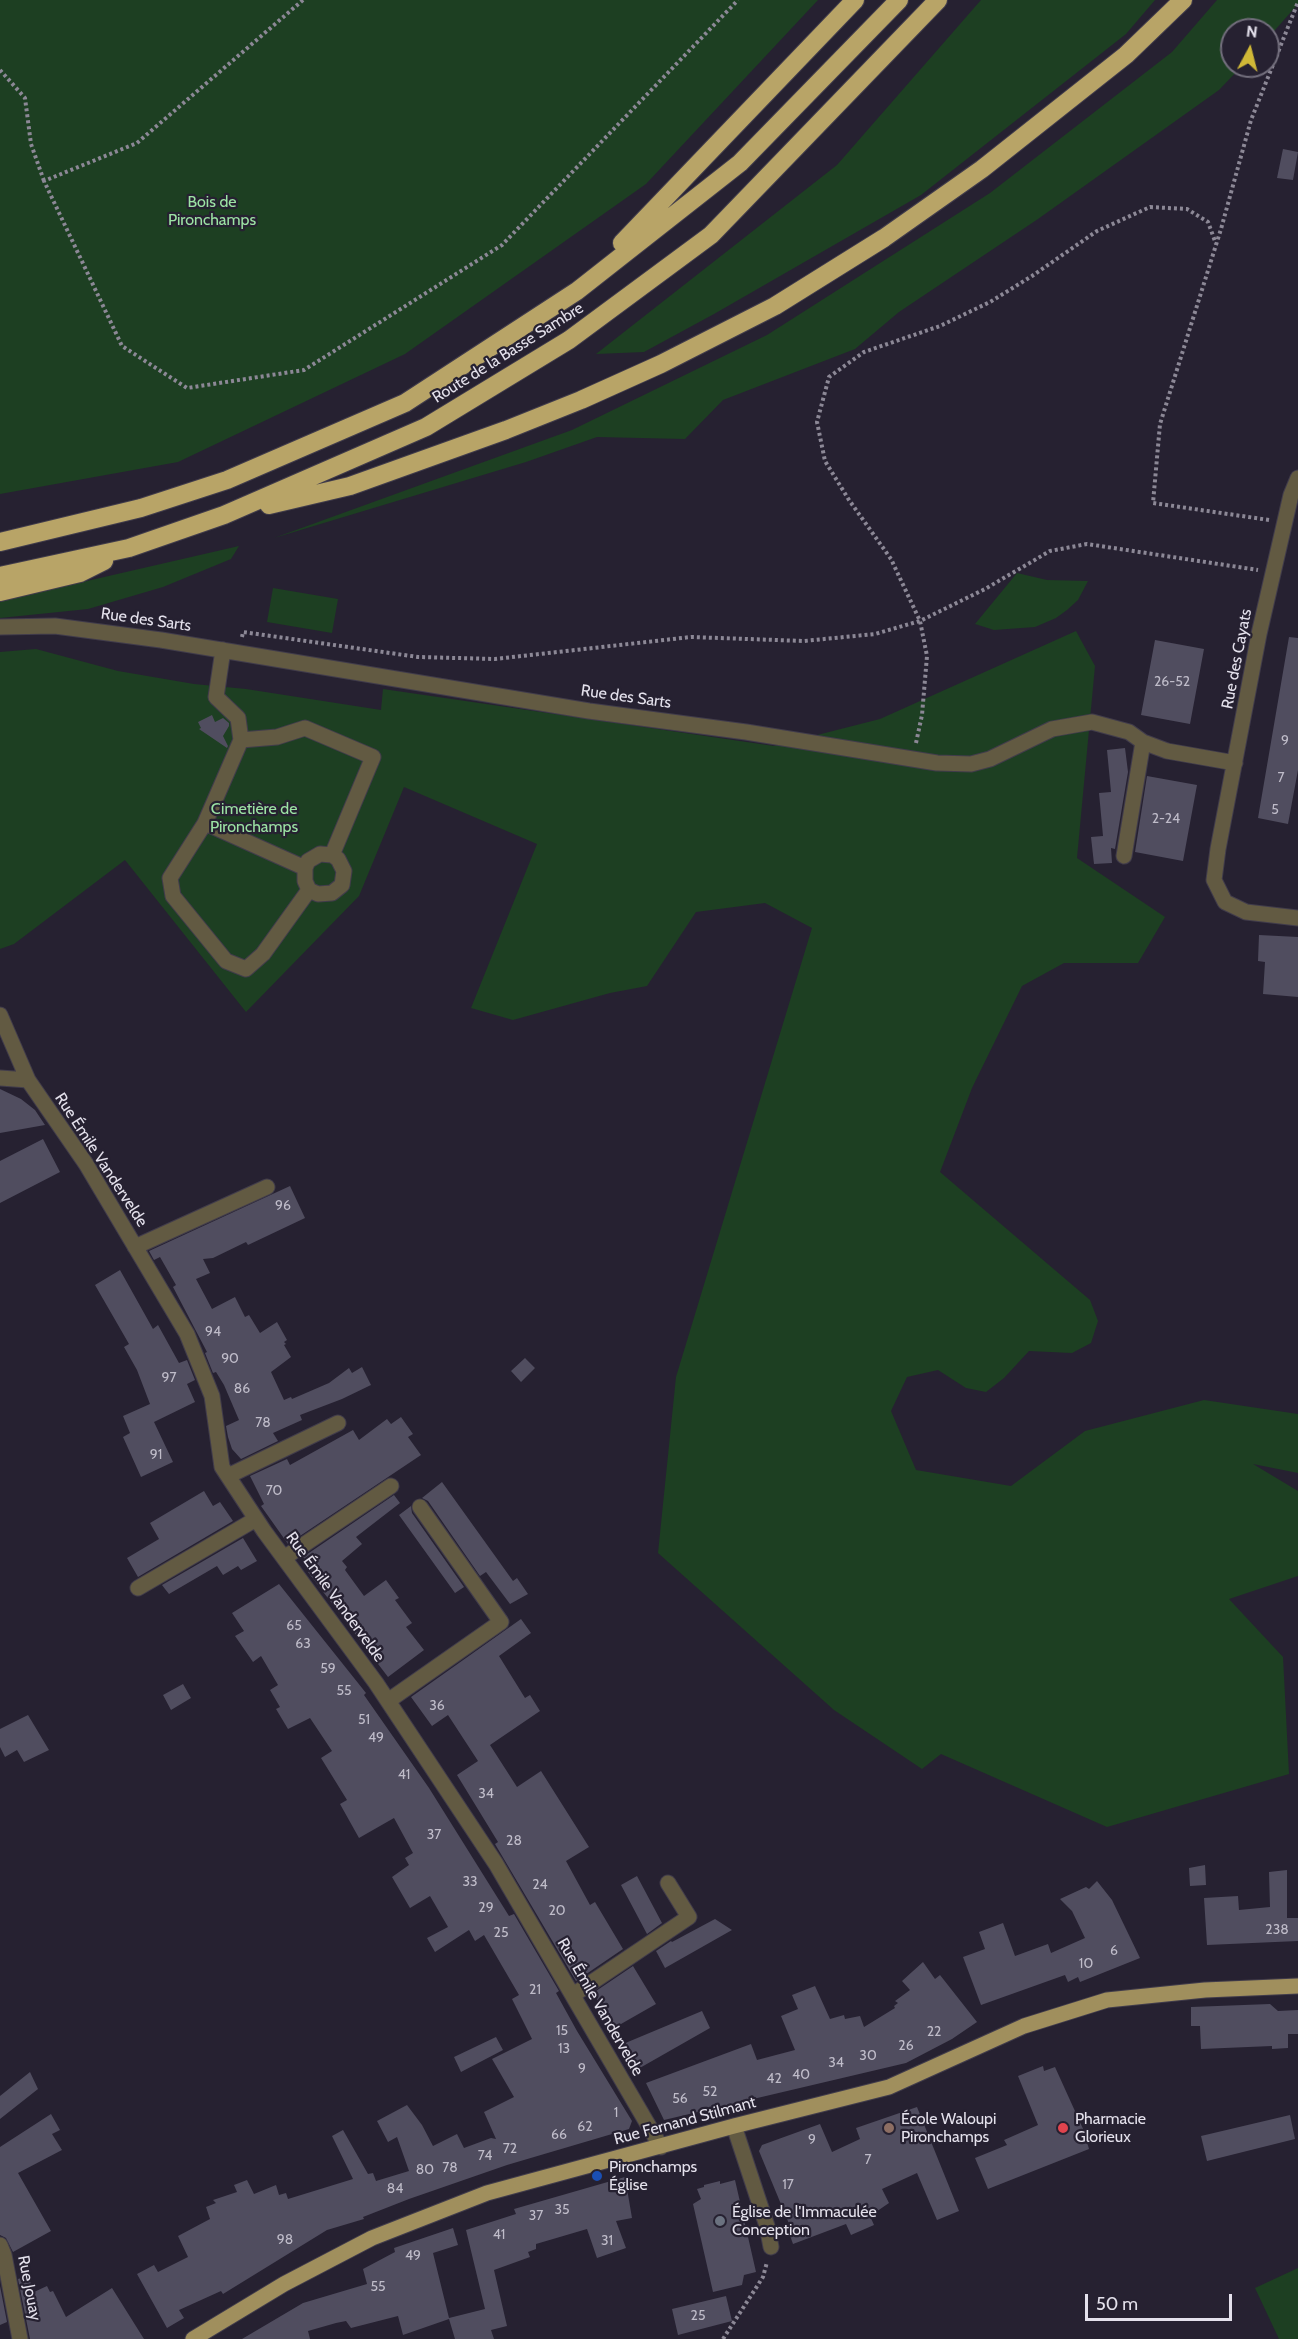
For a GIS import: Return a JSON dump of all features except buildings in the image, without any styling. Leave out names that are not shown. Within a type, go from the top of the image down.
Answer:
[{"type":"highway","points":[[577,291],[855,0]]},
{"type":"highway","name":"Route de la Basse Sambre","points":[[0,542],[141,508],[227,480],[405,402],[577,291],[740,163],[899,0]]},
{"type":"highway","name":"Route de la Basse Sambre","points":[[0,576],[129,548],[224,515],[426,427],[569,340],[711,235],[938,0]]},
{"type":"highway","points":[[224,515],[350,486],[506,430],[661,364],[775,306],[893,232],[982,169],[1126,55],[1183,0]]},
{"type":"highway","points":[[0,533],[49,531]]},
{"type":"highway","points":[[0,592],[80,573],[129,548]]},
{"type":"main road","name":"Rue Fernand Stilmant","points":[[193,2339],[284,2284],[372,2238],[487,2193],[734,2126],[890,2087],[1024,2026],[1107,2000],[1205,1990],[1298,1986]]},
{"type":"street","name":"Rue des Cayats","points":[[1298,478],[1291,495],[1234,763],[1214,880],[1226,902],[1246,912],[1298,918]]},
{"type":"street","name":"Rue des Sarts","points":[[0,627],[55,626],[239,652],[590,711],[746,732],[937,763],[971,764],[990,759],[1052,729],[1092,722],[1129,732],[1143,742],[1167,751],[1234,763]]},
{"type":"street","points":[[223,650],[216,697],[238,718],[241,740],[205,823],[170,878],[174,896],[226,961],[246,969],[263,954],[309,890]]},
{"type":"street","points":[[241,740],[277,737],[305,729],[373,757],[332,855]]},
{"type":"street","points":[[1124,856],[1143,742]]},
{"type":"street","points":[[205,823],[305,868]]},
{"type":"street","points":[[332,855],[342,864],[344,878],[342,885],[332,893],[325,894],[309,890],[304,875],[305,868],[314,857],[332,855]]},
{"type":"street","name":"Rue Émile Vandervelde","points":[[0,1015],[28,1080],[86,1164],[186,1334],[212,1396],[222,1467],[256,1519],[388,1701],[496,1864],[661,2147]]},
{"type":"street","points":[[0,1078],[28,1080]]},
{"type":"street","points":[[135,1247],[267,1187]]},
{"type":"street","points":[[228,1476],[338,1423]]},
{"type":"street","points":[[284,1558],[391,1486]]},
{"type":"street","points":[[388,1701],[501,1622],[420,1507]]},
{"type":"street","points":[[138,1588],[256,1519]]},
{"type":"street","points":[[573,1995],[689,1917],[668,1883]]},
{"type":"street","points":[[734,2126],[771,2247]]},
{"type":"street","name":"Rue Jouay","points":[[0,2245],[4,2255],[20,2339]]},
{"type":"path","points":[[44,181],[137,143],[303,0]]},
{"type":"path","points":[[0,70],[25,98],[31,144],[44,181],[122,346],[187,388],[304,370],[502,245],[738,0]]},
{"type":"path","points":[[1285,522],[1153,503],[1160,424],[1216,244],[1251,120],[1298,2]]},
{"type":"path","points":[[912,759],[922,715],[927,656],[920,621],[891,559],[825,461],[817,422],[829,377],[864,352],[940,326],[990,302],[1097,231],[1149,207],[1187,209],[1208,222],[1216,244]]},
{"type":"path","points":[[239,652],[243,632],[418,657],[495,659],[691,637],[804,641],[876,634],[920,621],[985,589],[1050,551],[1087,544],[1274,572]]},
{"type":"path","points":[[723,2339],[763,2277],[771,2247]]},
{"type":"green space","name":"Bois de Pironchamps","points":[[0,0],[818,0],[646,184],[405,354],[178,462],[0,494]]},
{"type":"green space","points":[[981,0],[1155,0],[1126,34],[921,195],[644,352],[596,354],[837,165]]},
{"type":"green space","points":[[1217,0],[1298,0],[1298,4],[1280,24],[1280,18],[1220,18],[1220,78],[1230,78],[1219,90],[1038,219],[899,312],[855,349],[723,400],[685,439],[597,437],[526,462],[274,538],[572,430],[767,335],[990,193],[1172,52]]},
{"type":"green space","points":[[239,546],[231,559],[163,587],[88,609],[0,618],[0,601]]},
{"type":"green space","points":[[1017,573],[1047,580],[1088,581],[1078,600],[1067,610],[1056,618],[1035,627],[994,630],[975,624]]},
{"type":"green space","points":[[273,588],[338,599],[332,633],[267,622]]},
{"type":"green space","name":"Cimetière de Pironchamps","points":[[1076,631],[1095,666],[1077,858],[1165,917],[1138,963],[1064,963],[1022,986],[972,1088],[940,1172],[1090,1300],[1098,1321],[1091,1343],[1072,1353],[1029,1351],[1004,1378],[986,1392],[966,1388],[938,1370],[907,1377],[891,1411],[916,1470],[1011,1486],[1085,1431],[1204,1400],[1298,1414],[1298,1473],[1253,1464],[1298,1491],[1298,1576],[1229,1599],[1283,1657],[1289,1774],[1107,1827],[941,1754],[922,1769],[834,1710],[658,1553],[676,1377],[812,928],[765,903],[696,912],[647,986],[610,993],[513,1020],[471,1008],[537,844],[404,787],[359,896],[246,1012],[125,860],[14,944],[0,949],[0,652],[36,649],[118,671],[381,710],[383,689],[774,746],[880,719]]},
{"type":"green space","points":[[1298,2268],[1298,2339],[1279,2339],[1255,2288]]},
{"type":"place","name":"École Waloupi Pironchamps","points":[[889,2128]]},
{"type":"place","name":"Pharmacie Glorieux","points":[[1063,2128]]},
{"type":"place","name":"Pironchamps Église","points":[[597,2176]]},
{"type":"place","name":"Église de l'Immaculée Conception","points":[[720,2221]]}]
